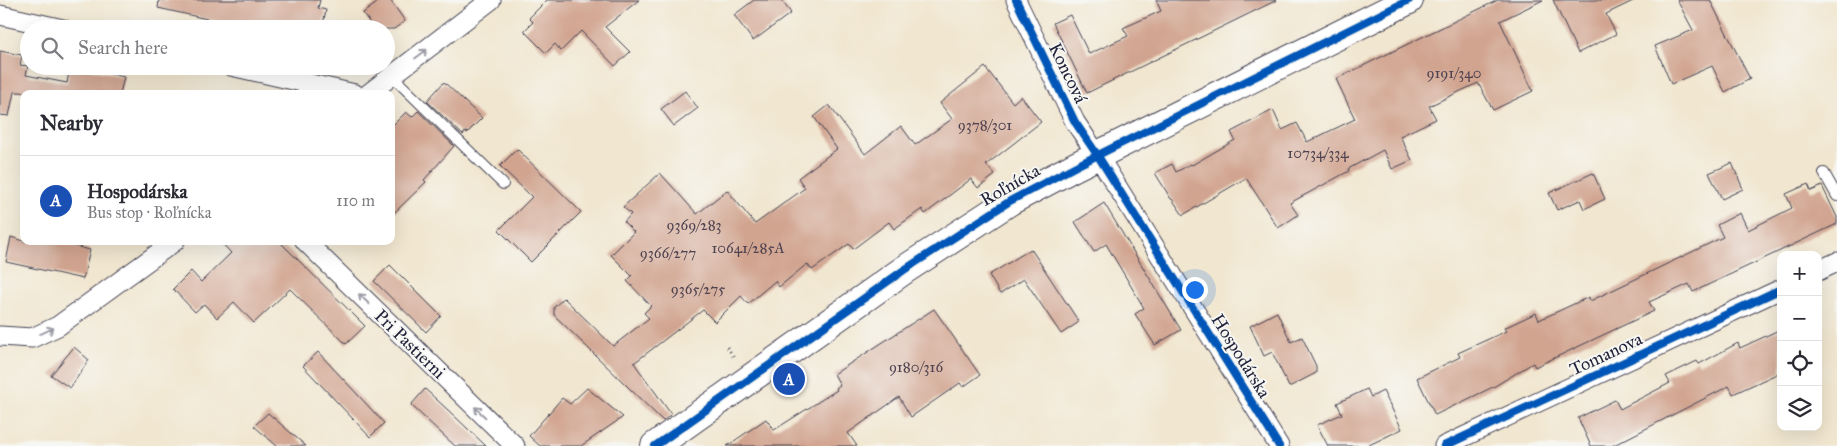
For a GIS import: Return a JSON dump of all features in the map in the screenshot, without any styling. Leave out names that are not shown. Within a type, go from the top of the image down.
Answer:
[{"type":"street","points":[[395,74],[491,0]]},
{"type":"street","name":"Koncová","points":[[1016,0],[1075,122],[1098,156]]},
{"type":"street","name":"Roľnícka","points":[[655,446],[904,270],[1010,201],[1409,0]]},
{"type":"street","points":[[0,15],[22,20]]},
{"type":"street","points":[[271,75],[337,90]]},
{"type":"street","points":[[373,90],[392,76]]},
{"type":"street","name":"Hospodárska","points":[[1098,156],[1279,446]]},
{"type":"street","points":[[0,336],[32,338],[58,326],[169,245]]},
{"type":"street","name":"Pri Pastierni","points":[[309,245],[515,446]]},
{"type":"street","points":[[1822,269],[1837,262]]},
{"type":"street","name":"Tomanova","points":[[1444,446],[1777,291]]},
{"type":"lane","points":[[392,76],[504,184]]},
{"type":"lane","points":[[1824,173],[1837,196]]},
{"type":"path","points":[[727,347],[735,360]]},
{"type":"building","points":[[159,0],[320,0],[318,8],[326,10],[324,20],[212,20],[158,8]]},
{"type":"building","points":[[381,0],[390,0],[405,21],[395,28],[395,20],[368,20],[363,13]]},
{"type":"building","points":[[547,0],[639,0],[605,27],[630,52],[615,66],[581,31],[561,51],[555,44],[546,53],[524,31],[533,22],[529,18]]},
{"type":"building","points":[[754,0],[781,0],[791,13],[753,41],[734,15]]},
{"type":"building","points":[[1156,0],[1277,0],[1087,93],[1053,23],[1070,15],[1089,54],[1128,36],[1123,28],[1161,11]]},
{"type":"building","points":[[1498,0],[1543,0],[1500,21],[1533,91],[1493,110],[1478,83],[1429,106],[1436,119],[1400,136],[1412,160],[1392,169],[1383,150],[1290,203],[1298,215],[1278,228],[1246,178],[1183,215],[1155,173],[1172,164],[1176,172],[1192,165],[1235,140],[1231,132],[1273,110],[1282,130],[1297,123],[1307,142],[1355,119],[1336,79]]},
{"type":"building","points":[[1553,0],[1635,0],[1606,14],[1616,34],[1578,53]]},
{"type":"building","points":[[1677,0],[1710,0],[1750,79],[1725,92],[1712,66],[1671,84],[1655,46],[1693,30]]},
{"type":"building","points":[[0,51],[20,55],[20,75],[67,83],[68,75],[115,75],[124,77],[121,90],[20,90],[20,92],[14,92],[9,116],[0,115]]},
{"type":"building","points":[[985,67],[1013,103],[1021,96],[1041,122],[986,165],[995,175],[978,188],[971,179],[925,214],[922,209],[894,229],[889,222],[853,249],[849,244],[812,270],[807,264],[779,287],[775,281],[748,304],[741,296],[715,322],[703,310],[634,363],[671,414],[663,421],[554,315],[554,307],[564,298],[613,346],[649,318],[644,313],[651,306],[627,281],[632,276],[611,255],[634,232],[624,222],[631,214],[623,207],[660,173],[697,214],[727,190],[755,224],[805,188],[798,178],[837,149],[814,117],[829,105],[865,154],[901,126],[915,145],[952,119],[940,103]]},
{"type":"building","points":[[444,82],[482,118],[463,135],[427,101]]},
{"type":"building","points":[[685,91],[698,108],[674,126],[661,109]]},
{"type":"building","points":[[418,111],[454,146],[424,180],[426,182],[395,212],[395,123],[406,112],[412,117]]},
{"type":"building","points":[[517,149],[581,212],[531,262],[499,230],[532,197],[500,166]]},
{"type":"building","points":[[1732,163],[1743,189],[1722,199],[1709,173]]},
{"type":"building","points":[[1593,173],[1605,199],[1584,209],[1580,200],[1557,210],[1549,193]]},
{"type":"building","points":[[1808,184],[1811,191],[1822,186],[1837,217],[1837,224],[1693,292],[1689,284],[1649,302],[1654,311],[1535,367],[1533,363],[1495,386],[1435,415],[1417,378],[1460,357],[1458,353],[1506,331],[1504,328],[1536,313],[1539,320],[1589,297],[1590,301],[1723,237],[1717,225],[1740,213],[1748,230],[1792,208],[1786,194]]},
{"type":"building","points":[[1104,203],[1181,330],[1155,345],[1135,314],[1144,308],[1106,244],[1094,252],[1075,222]]},
{"type":"building","points":[[11,237],[20,240],[20,245],[71,245],[90,250],[83,279],[6,262]]},
{"type":"building","points":[[224,245],[283,245],[365,326],[346,344],[290,289],[254,323],[234,302],[217,318],[204,304],[195,312],[173,289],[191,271],[201,282],[231,253]]},
{"type":"building","points":[[1031,249],[1079,322],[1061,334],[1024,279],[1000,294],[989,275]]},
{"type":"building","points":[[390,265],[441,316],[426,332],[374,281]]},
{"type":"building","points":[[934,309],[980,375],[963,387],[960,383],[911,417],[899,397],[848,433],[857,446],[727,446],[766,419],[774,430],[837,390],[836,388],[840,385],[834,374]]},
{"type":"building","points":[[1277,312],[1291,342],[1302,337],[1316,366],[1316,373],[1289,387],[1272,352],[1264,356],[1250,326]]},
{"type":"building","points":[[1777,331],[1777,374],[1733,394],[1729,386],[1612,446],[1591,446],[1578,418],[1615,400],[1620,409],[1670,383],[1666,376],[1697,361],[1699,364],[1738,343],[1740,348]]},
{"type":"building","points":[[74,347],[89,360],[70,388],[51,375]]},
{"type":"building","points":[[318,352],[384,423],[370,437],[303,366]]},
{"type":"building","points":[[587,388],[623,417],[581,446],[540,446],[529,436],[562,398],[570,404]]},
{"type":"building","points":[[425,389],[486,446],[455,446],[411,405]]},
{"type":"building","points":[[1367,389],[1371,397],[1383,391],[1402,429],[1367,446],[1328,446],[1317,425],[1342,414],[1337,403]]},
{"type":"building","points":[[268,413],[306,446],[277,446],[254,426]]},
{"type":"cycle path","points":[[1016,0],[1075,122],[1279,446]]},
{"type":"cycle path","points":[[655,446],[904,270],[1010,201],[1076,166],[1409,0]]},
{"type":"cycle path","points":[[1444,446],[1777,291]]},
{"type":"place","name":"Hospodárska","points":[[789,379]]}]
